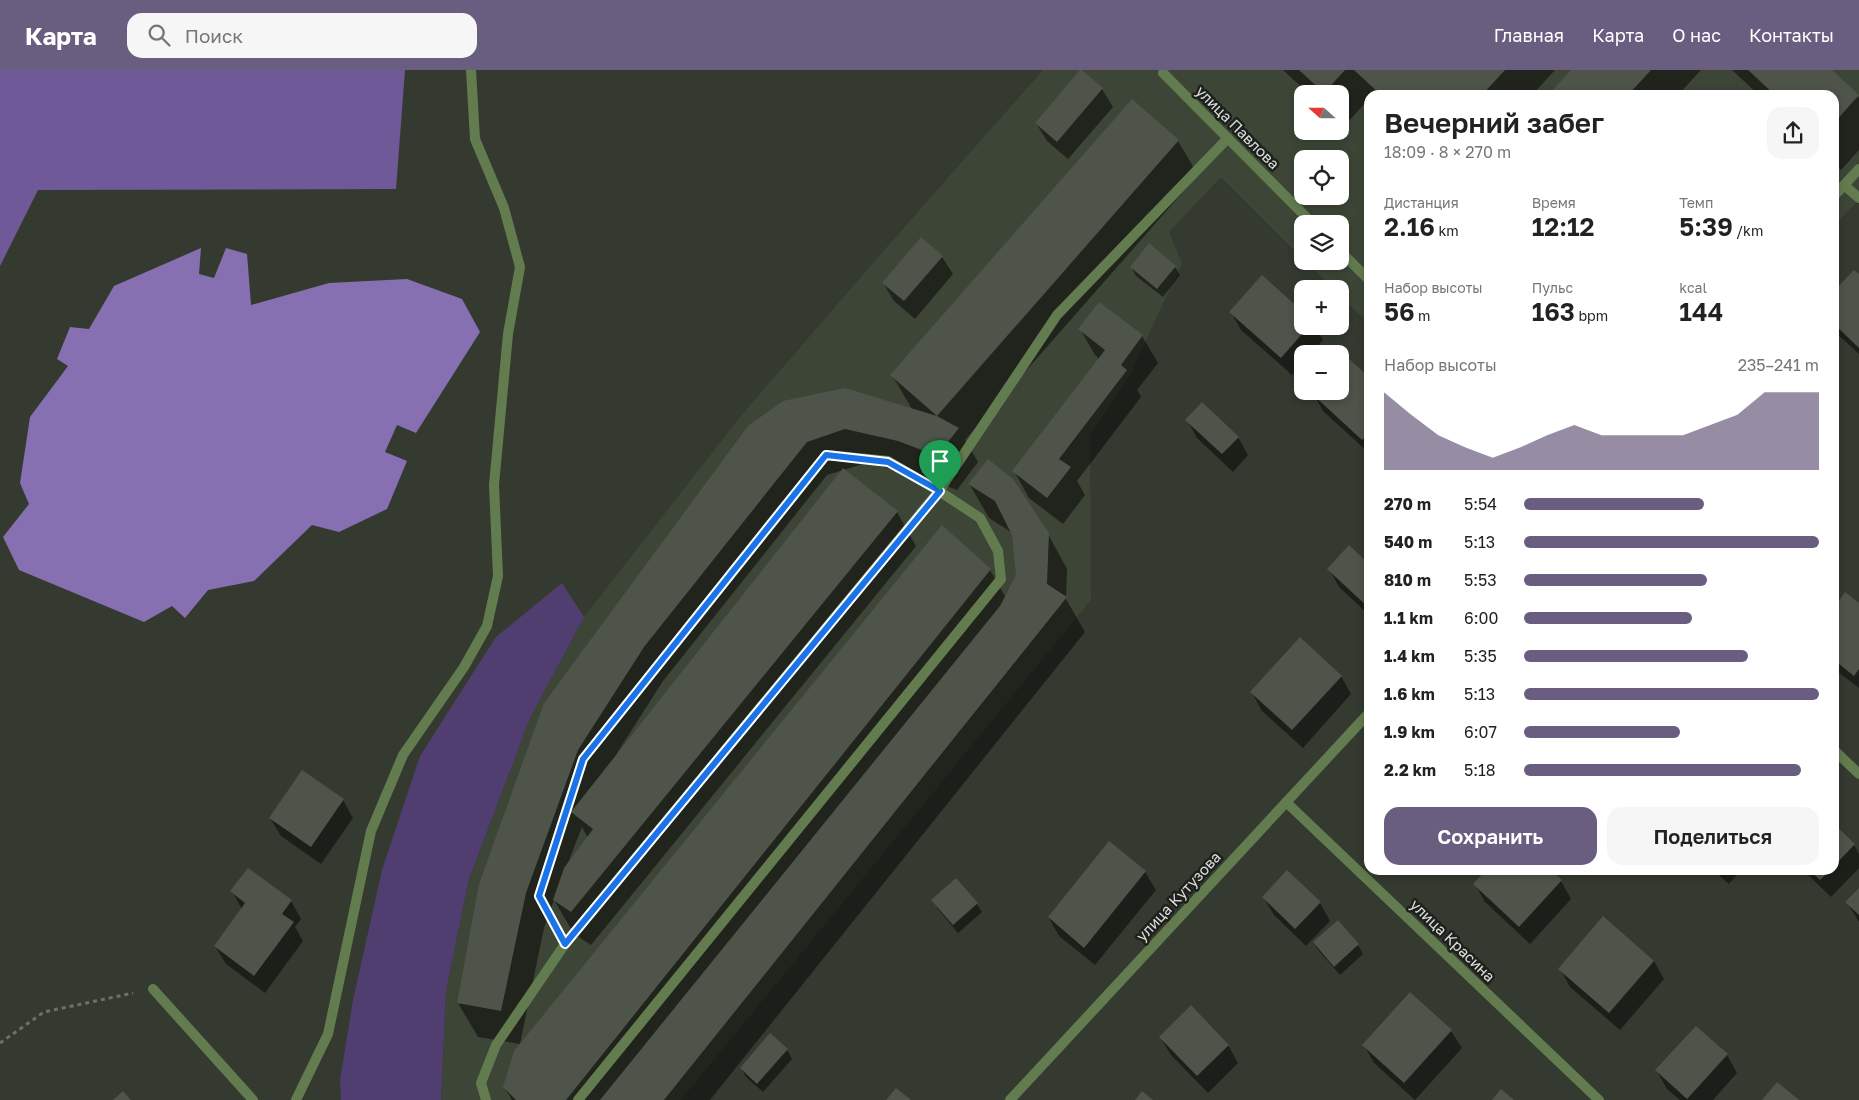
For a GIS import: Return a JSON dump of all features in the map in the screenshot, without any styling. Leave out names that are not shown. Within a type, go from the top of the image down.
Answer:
[{"type":"street","points":[[296,1100],[328,1034],[371,831],[403,755],[464,666],[487,626],[498,576],[494,486],[508,334],[520,267],[504,208],[475,138],[470,70]]},
{"type":"street","name":"улица Павлова","points":[[1162,72],[1304,215]]},
{"type":"street","points":[[486,1100],[481,1083],[496,1045],[565,944],[940,491],[1057,315],[1228,138]]},
{"type":"street","points":[[1839,190],[1859,169]]},
{"type":"street","points":[[1844,185],[1859,198]]},
{"type":"street","points":[[1349,260],[1364,275]]},
{"type":"street","points":[[565,944],[539,896],[583,759],[826,455],[888,462],[940,491],[980,518],[998,551],[1001,579],[578,1100]]},
{"type":"street","name":"улица Кутузова","points":[[1010,1100],[1364,718]]},
{"type":"street","points":[[1839,755],[1859,774]]},
{"type":"street","name":"улица Красина","points":[[1286,802],[1599,1100]]},
{"type":"street","points":[[153,989],[253,1100]]},
{"type":"path","points":[[0,1043],[44,1012],[153,989]]},
{"type":"shaded area","points":[[0,70],[405,70],[396,189],[38,190],[0,266]]},
{"type":"shaded area","points":[[1043,70],[1859,70],[1859,199],[1839,221],[1839,90],[1364,90],[1364,319],[1349,305],[1349,280],[1324,280],[1315,270],[1349,270],[1349,215],[1294,215],[1294,250],[1221,177],[1169,232],[1182,263],[1131,373],[1090,436],[1091,600],[681,1100],[441,1100],[446,990],[469,879],[530,718],[584,617],[740,417]]},
{"type":"shaded area","points":[[201,248],[199,274],[214,278],[226,248],[247,254],[251,305],[329,283],[407,279],[462,299],[480,332],[416,433],[397,425],[385,452],[407,461],[387,509],[339,532],[312,525],[254,581],[208,590],[185,618],[172,606],[144,622],[19,570],[3,537],[29,504],[20,483],[30,417],[68,366],[57,359],[70,327],[89,329],[114,286]]},
{"type":"shaded area","points":[[562,583],[584,617],[530,718],[469,879],[446,990],[441,1100],[341,1100],[340,1080],[353,1000],[382,870],[420,756],[496,637]]},
{"type":"building","points":[[1080,70],[1103,88],[1057,142],[1035,123]]},
{"type":"building","points":[[1299,70],[1345,70],[1331,85],[1315,85]]},
{"type":"building","points":[[1354,70],[1505,70],[1487,90],[1376,90]]},
{"type":"building","points":[[1571,70],[1651,70],[1633,90],[1553,90]]},
{"type":"building","points":[[1748,70],[1832,70],[1859,95],[1839,117],[1839,90],[1770,90]]},
{"type":"building","points":[[1132,99],[1179,140],[937,416],[890,375]]},
{"type":"building","points":[[921,237],[943,256],[904,301],[882,283]]},
{"type":"building","points":[[1149,243],[1176,266],[1157,289],[1130,267]]},
{"type":"building","points":[[1854,270],[1859,274],[1859,348],[1839,329],[1839,286]]},
{"type":"building","points":[[1262,275],[1294,304],[1294,335],[1301,335],[1281,358],[1229,312]]},
{"type":"building","points":[[1099,302],[1143,335],[1121,365],[1127,370],[1059,459],[1071,467],[1047,498],[1012,471],[1105,350],[1078,329]]},
{"type":"building","points":[[1349,359],[1364,372],[1364,438],[1362,440],[1319,400],[1349,400]]},
{"type":"building","points":[[845,388],[937,416],[959,428],[937,456],[898,441],[845,429],[807,442],[644,647],[578,750],[526,893],[501,1011],[457,1003],[479,884],[544,703],[748,426],[783,401]]},
{"type":"building","points":[[1202,402],[1239,437],[1222,454],[1185,420]]},
{"type":"building","points":[[988,459],[1013,479],[1049,533],[1047,584],[1067,597],[664,1100],[600,1100],[1000,606],[1016,575],[1012,535],[995,501],[968,484]]},
{"type":"building","points":[[843,468],[898,511],[571,912],[553,900],[564,868],[593,829],[571,812]]},
{"type":"building","points":[[942,525],[991,569],[566,1100],[516,1100],[503,1087],[514,1051]]},
{"type":"building","points":[[1349,545],[1364,559],[1364,603],[1327,569]]},
{"type":"building","points":[[1845,592],[1859,603],[1859,669],[1854,676],[1839,664],[1839,601]]},
{"type":"building","points":[[1300,637],[1342,676],[1292,730],[1250,692]]},
{"type":"building","points":[[302,770],[344,799],[311,847],[269,818]]},
{"type":"building","points":[[1839,829],[1855,844],[1839,861]]},
{"type":"building","points":[[1109,841],[1146,871],[1084,948],[1048,917]]},
{"type":"building","points":[[248,868],[292,900],[282,914],[294,922],[254,976],[214,946],[245,903],[230,891]]},
{"type":"building","points":[[1287,870],[1321,902],[1295,929],[1262,897]]},
{"type":"building","points":[[1481,875],[1556,875],[1562,880],[1519,927],[1473,884]]},
{"type":"building","points":[[1814,875],[1825,875],[1820,880]]},
{"type":"building","points":[[956,878],[978,903],[953,925],[931,900]]},
{"type":"building","points":[[1859,888],[1859,915],[1845,902]]},
{"type":"building","points":[[1603,916],[1654,961],[1609,1013],[1558,969]]},
{"type":"building","points":[[1338,920],[1359,944],[1334,967],[1313,942]]},
{"type":"building","points":[[1410,992],[1452,1030],[1404,1083],[1362,1045]]},
{"type":"building","points":[[1191,1005],[1229,1045],[1197,1076],[1159,1037]]},
{"type":"building","points":[[1696,1026],[1728,1054],[1687,1099],[1655,1070]]},
{"type":"building","points":[[770,1033],[788,1049],[757,1084],[740,1068]]},
{"type":"building","points":[[1777,1082],[1799,1100],[1762,1100]]},
{"type":"building","points":[[896,1088],[911,1100],[886,1100]]},
{"type":"building","points":[[1501,1089],[1514,1100],[1492,1100]]},
{"type":"building","points":[[123,1091],[131,1100],[113,1100]]},
{"type":"building","points":[[1142,1091],[1153,1100],[1135,1100]]},
{"type":"route","points":[[826,455],[888,462],[940,491],[565,944],[539,896],[583,759],[826,455]]}]
